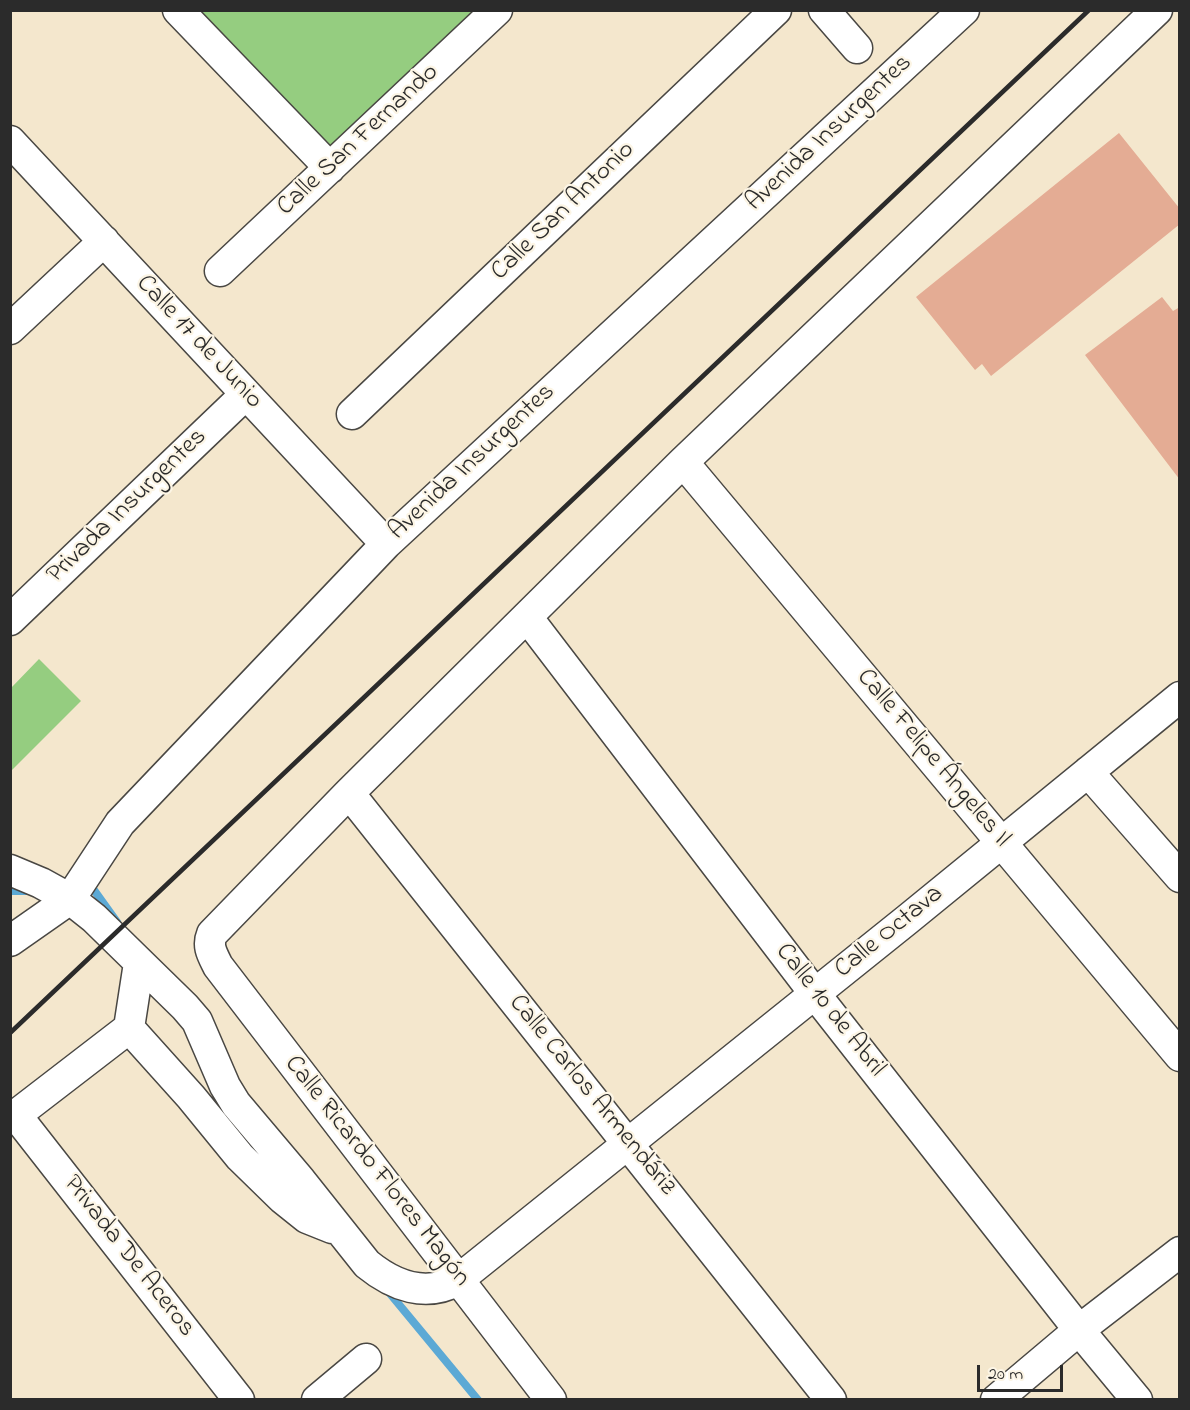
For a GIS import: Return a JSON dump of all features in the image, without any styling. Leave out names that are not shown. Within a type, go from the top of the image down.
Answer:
[{"type":"street","name":"Calle San Fernando","points":[[220,271],[497,10]]},
{"type":"street","name":"Calle San Antonio","points":[[352,414],[776,10]]},
{"type":"street","points":[[824,10],[857,48]]},
{"type":"street","name":"Avenida Insurgentes","points":[[10,941],[70,899],[120,823],[386,544],[964,10]]},
{"type":"street","points":[[349,794],[683,462],[1157,10]]},
{"type":"street","points":[[191,15],[330,168]]},
{"type":"street","name":"Calle 17 de Junio","points":[[10,141],[386,544]]},
{"type":"street","points":[[10,329],[104,241]]},
{"type":"street","name":"Privada Insurgentes","points":[[10,620],[246,394]]},
{"type":"street","name":"Calle Felipe Ángeles Il","points":[[683,462],[1179,1056]]},
{"type":"street","name":"Calle 10 de Abril","points":[[526,617],[815,994],[1079,1330],[1137,1400]]},
{"type":"street","name":"Calle Octava","points":[[458,1280],[815,994],[1179,697]]},
{"type":"street","points":[[1088,772],[1179,877]]},
{"type":"street","name":"Calle Ricardo Flores Magón","points":[[349,794],[218,925],[209,941],[210,950],[218,966],[551,1400]]},
{"type":"street","name":"Calle Carlos Armendáriz","points":[[349,794],[629,1143],[831,1400]]},
{"type":"street","points":[[10,870],[70,899],[94,918],[170,990],[197,1021],[225,1086],[236,1104],[367,1264],[394,1281],[419,1289],[446,1287],[458,1280]]},
{"type":"street","points":[[139,963],[129,1028],[191,1097],[240,1157],[274,1190],[307,1218],[340,1232]]},
{"type":"street","name":"Privada De Aceros","points":[[129,1028],[16,1115],[239,1400]]},
{"type":"street","points":[[996,1400],[1079,1330],[1179,1252]]},
{"type":"street","points":[[317,1400],[366,1359]]},
{"type":"green space","points":[[204,10],[497,11],[330,168],[190,24]]},
{"type":"green space","points":[[39,659],[81,701],[11,771],[11,688]]},
{"type":"building","points":[[1119,133],[1180,209],[1180,224],[991,376],[982,364],[975,370],[916,297]]},
{"type":"building","points":[[1162,297],[1173,311],[1180,307],[1180,480],[1085,355]]},
{"type":"waterway","points":[[83,890],[94,890],[117,922]]},
{"type":"waterway","points":[[10,891],[31,891]]},
{"type":"waterway","points":[[387,1290],[478,1400]]},
{"type":"railway","points":[[10,1033],[1089,10]]}]
